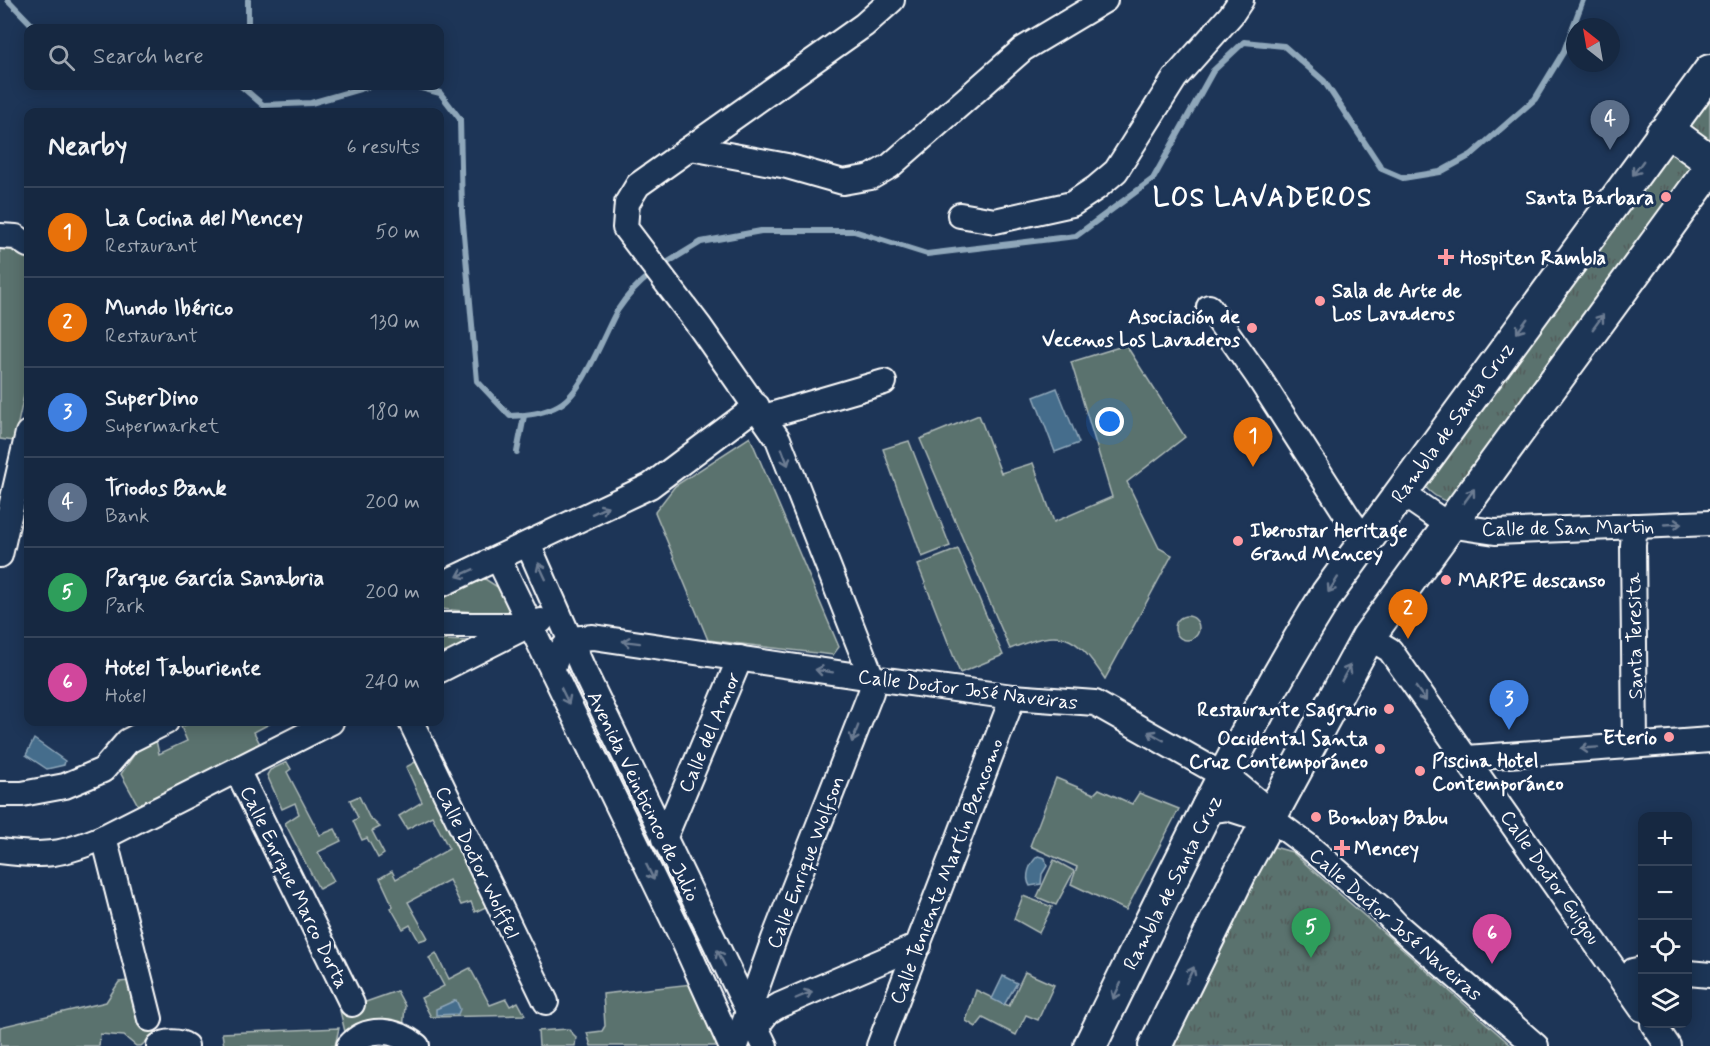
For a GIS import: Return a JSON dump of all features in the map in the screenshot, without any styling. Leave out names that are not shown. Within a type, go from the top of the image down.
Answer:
[{"type":"main road","name":"Rambla de Santa Cruz","points":[[1090,1046],[1225,775],[1306,627],[1400,492],[1710,71]]},
{"type":"main road","points":[[1662,134],[1680,139],[1710,160]]},
{"type":"main road","points":[[1155,1046],[1269,817],[1368,637],[1710,169]]},
{"type":"main road","points":[[1209,807],[1228,804],[1269,817]]},
{"type":"street","points":[[872,678],[778,439],[700,327],[625,228],[627,203],[638,186],[864,25],[892,0]]},
{"type":"street","points":[[691,148],[787,166],[843,182],[871,177],[890,166],[1023,49],[1105,0]]},
{"type":"street","points":[[960,215],[995,221],[1072,204],[1096,188],[1116,171],[1174,78],[1231,15],[1241,0]]},
{"type":"street","points":[[0,236],[16,237],[24,242]]},
{"type":"street","points":[[1209,307],[1257,375],[1350,520],[1369,536]]},
{"type":"street","points":[[444,583],[650,486],[761,412],[884,382]]},
{"type":"street","points":[[0,555],[24,450]]},
{"type":"street","name":"Calle de San Martin","points":[[1400,492],[1448,525],[1495,532],[1710,522]]},
{"type":"street","name":"Santa Teresita","points":[[1635,526],[1633,545],[1635,746]]},
{"type":"street","name":"Avenida Veinticinco de Julio","points":[[528,544],[664,839],[756,1028]]},
{"type":"street","name":"Avenida Veinticinco de Julio","points":[[498,558],[731,1046]]},
{"type":"street","points":[[444,668],[530,625],[547,619],[558,609]]},
{"type":"street","points":[[444,625],[530,625]]},
{"type":"street","name":"Calle Doctor José Naveiras","points":[[571,639],[594,637],[1013,697],[1095,703],[1225,775],[1256,800],[1269,817],[1358,888],[1536,1046]]},
{"type":"street","name":"Calle Doctor Guigou","points":[[1368,637],[1383,643],[1390,650],[1467,758],[1632,974],[1638,995]]},
{"type":"street","points":[[552,669],[558,654],[571,639]]},
{"type":"street","name":"Calle del Amor","points":[[664,839],[740,658]]},
{"type":"street","name":"Calle Enrique Wolfson","points":[[735,1046],[756,1028],[871,692],[872,678]]},
{"type":"street","name":"Calle Teniente Martín Bencomo","points":[[879,1046],[1013,697]]},
{"type":"street","points":[[0,794],[22,795],[64,786],[103,771],[129,731],[150,726]]},
{"type":"street","points":[[0,851],[37,856],[70,852],[323,726]]},
{"type":"street","name":"Calle Doctor Wolffel","points":[[413,726],[546,1002]]},
{"type":"street","points":[[1467,758],[1710,741]]},
{"type":"street","name":"Calle Enrique Marco Dorta","points":[[237,770],[352,1004]]},
{"type":"street","points":[[104,837],[150,1018]]},
{"type":"street","points":[[756,1028],[768,1012],[780,1005],[919,945]]},
{"type":"street","points":[[1692,973],[1710,975]]},
{"type":"street","points":[[1656,1028],[1668,1046]]},
{"type":"street","points":[[349,1046],[377,1031],[402,1036],[417,1046]]},
{"type":"street","points":[[159,1046],[180,1042],[186,1046]]},
{"type":"green space","points":[[1710,85],[1710,142],[1683,122]]},
{"type":"green space","points":[[1672,149],[1696,166],[1452,502],[1434,495],[1421,480]]},
{"type":"green space","points":[[0,246],[16,248],[24,255],[24,396],[14,441],[0,439]]},
{"type":"green space","points":[[1126,345],[1185,437],[1127,482],[1159,548],[1172,555],[1105,679],[1084,652],[1075,643],[1065,638],[1042,638],[1010,649],[920,439],[979,415],[1001,473],[1033,463],[1054,522],[1112,497],[1071,362]]},
{"type":"green space","points":[[750,437],[839,647],[833,655],[708,640],[655,512],[675,486]]},
{"type":"green space","points":[[909,441],[950,546],[922,557],[883,449]]},
{"type":"green space","points":[[958,549],[1003,655],[960,673],[918,565]]},
{"type":"green space","points":[[485,579],[499,588],[510,612],[487,613],[444,609],[444,593],[476,580]]},
{"type":"green space","points":[[1187,616],[1195,620],[1199,628],[1195,636],[1187,640],[1179,636],[1175,628],[1179,620]]},
{"type":"green space","points":[[444,640],[471,641],[444,656]]},
{"type":"green space","points":[[265,726],[254,732],[260,744],[138,805],[121,774],[138,749],[156,740],[159,754],[187,741],[181,727]]},
{"type":"green space","points":[[417,761],[488,906],[475,912],[471,902],[461,905],[449,880],[408,902],[428,938],[419,941],[410,925],[403,929],[391,908],[393,906],[380,878],[392,871],[396,879],[449,849],[432,816],[407,829],[399,816],[422,802],[406,767]]},
{"type":"green space","points":[[287,762],[291,769],[287,772],[320,835],[335,829],[341,841],[318,852],[334,881],[319,889],[285,823],[299,814],[295,803],[282,809],[267,775],[270,770]]},
{"type":"green space","points":[[1056,778],[1094,794],[1099,789],[1132,804],[1139,793],[1179,809],[1126,910],[1071,884],[1077,867],[1030,846]]},
{"type":"green space","points":[[359,796],[369,817],[380,827],[372,831],[384,854],[378,858],[367,838],[362,840],[353,821],[358,818],[350,800]]},
{"type":"green space","points":[[1267,845],[1292,852],[1512,1046],[1167,1046]]},
{"type":"green space","points":[[1054,860],[1074,871],[1056,905],[1037,897]]},
{"type":"green space","points":[[1023,896],[1052,907],[1039,933],[1014,919]]},
{"type":"green space","points":[[436,953],[449,979],[470,968],[490,1005],[506,999],[510,1006],[518,1002],[525,1015],[431,1017],[421,998],[444,986],[429,958]]},
{"type":"green space","points":[[1025,972],[1054,985],[1038,1020],[1026,1015],[1016,1035],[983,1018],[976,1027],[966,1021],[976,990],[1009,1006]]},
{"type":"green space","points":[[129,981],[138,1025],[152,1028],[154,1034],[141,1046],[136,1046],[124,1036],[100,1034],[99,1046],[0,1046],[0,1027],[106,1002],[119,982]]},
{"type":"green space","points":[[692,984],[720,1046],[591,1046],[587,1033],[602,1031],[605,1026],[603,994]]},
{"type":"green space","points":[[397,991],[405,1006],[403,1031],[346,1036],[340,1011]]},
{"type":"green space","points":[[339,1028],[335,1046],[224,1046],[222,1033]]},
{"type":"green space","points":[[568,1029],[576,1037],[575,1046],[539,1046],[538,1031]]},
{"type":"water","points":[[1057,388],[1079,443],[1055,452],[1034,397]]},
{"type":"water","points":[[34,739],[65,761],[64,765],[47,769],[26,755]]},
{"type":"water","points":[[1038,856],[1045,858],[1047,866],[1042,874],[1041,884],[1030,886],[1029,870]]},
{"type":"water","points":[[1003,976],[1017,983],[1004,1005],[992,999]]},
{"type":"water","points":[[456,1000],[460,1009],[458,1014],[436,1015],[436,1009]]},
{"type":"waterway","points":[[8,0],[31,24]]},
{"type":"waterway","points":[[248,0],[248,24]]},
{"type":"waterway","points":[[660,267],[701,242],[761,231],[854,231],[927,254],[1076,236],[1153,179],[1213,71],[1244,42],[1284,46],[1324,81],[1382,169],[1403,178],[1440,172],[1471,155],[1535,99],[1564,51],[1583,0]]},
{"type":"waterway","points":[[246,90],[263,105],[311,103],[356,90]]},
{"type":"waterway","points":[[429,90],[440,93],[460,119],[462,212],[477,381],[510,416],[541,412],[559,405],[568,398],[592,362],[617,311],[633,290],[652,273]]},
{"type":"waterway","points":[[517,452],[524,416]]},
{"type":"place","name":"Triodos Bank","points":[[1610,150]]},
{"type":"place","name":"Santa Barbara","points":[[1666,197]]},
{"type":"place","name":"Hospiten Rambla","points":[[1446,257]]},
{"type":"place","name":"Sala de Arte de Los Lavaderos","points":[[1320,301]]},
{"type":"place","name":"Asociación de Vecenos Los Lavaderos","points":[[1252,328]]},
{"type":"place","name":"La Cocina del Mencey","points":[[1253,467]]},
{"type":"place","name":"Iberostar Heritage Grand Mencey","points":[[1238,541]]},
{"type":"place","name":"MARPE descanso","points":[[1446,580]]},
{"type":"place","name":"Mundo Ibérico","points":[[1408,639]]},
{"type":"place","name":"Restaurante Sagrario","points":[[1389,709]]},
{"type":"place","name":"SuperDino","points":[[1509,730]]},
{"type":"place","name":"Eterio","points":[[1669,737]]},
{"type":"place","name":"Occidental Santa Cruz Contemporáneo","points":[[1380,749]]},
{"type":"place","name":"Piscina Hotel Contemporáneo","points":[[1420,771]]},
{"type":"place","name":"Bombay Babu","points":[[1316,817]]},
{"type":"place","name":"Mencey","points":[[1342,848]]},
{"type":"place","name":"Parque García Sanabria","points":[[1311,958]]},
{"type":"place","name":"Hotel Taburiente","points":[[1492,964]]},
{"type":"district","name":"LOS LAVADEROS","points":[[1263,197]]}]
